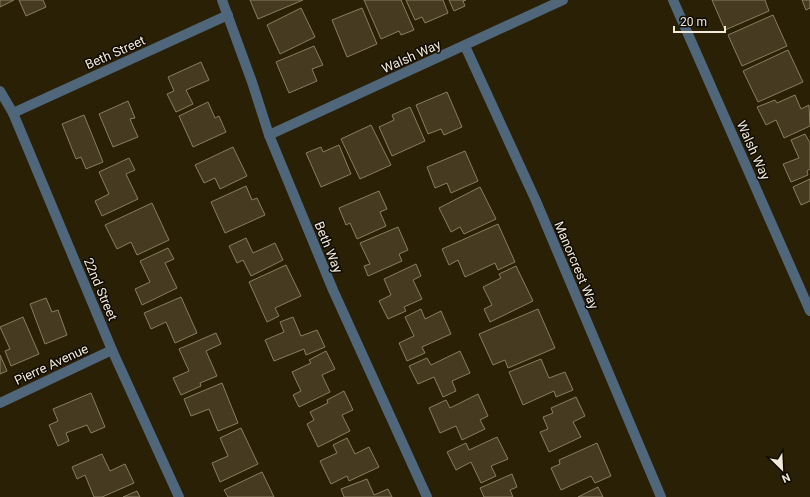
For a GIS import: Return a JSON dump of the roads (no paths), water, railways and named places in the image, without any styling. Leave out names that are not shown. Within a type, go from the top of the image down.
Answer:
[{"type":"street","name":"Beth Way","points":[[222,0],[269,135],[333,290],[428,497]]},
{"type":"street","name":"Walsh Way","points":[[269,135],[563,0]]},
{"type":"street","name":"Walsh Way","points":[[673,0],[810,311]]},
{"type":"street","name":"Beth Street","points":[[13,113],[228,15]]},
{"type":"street","name":"Manorcrest Way","points":[[465,46],[536,201],[661,497]]},
{"type":"street","name":"22nd Street","points":[[0,90],[13,113],[112,350],[179,497]]},
{"type":"street","name":"Pierre Avenue","points":[[0,403],[112,350]]}]
